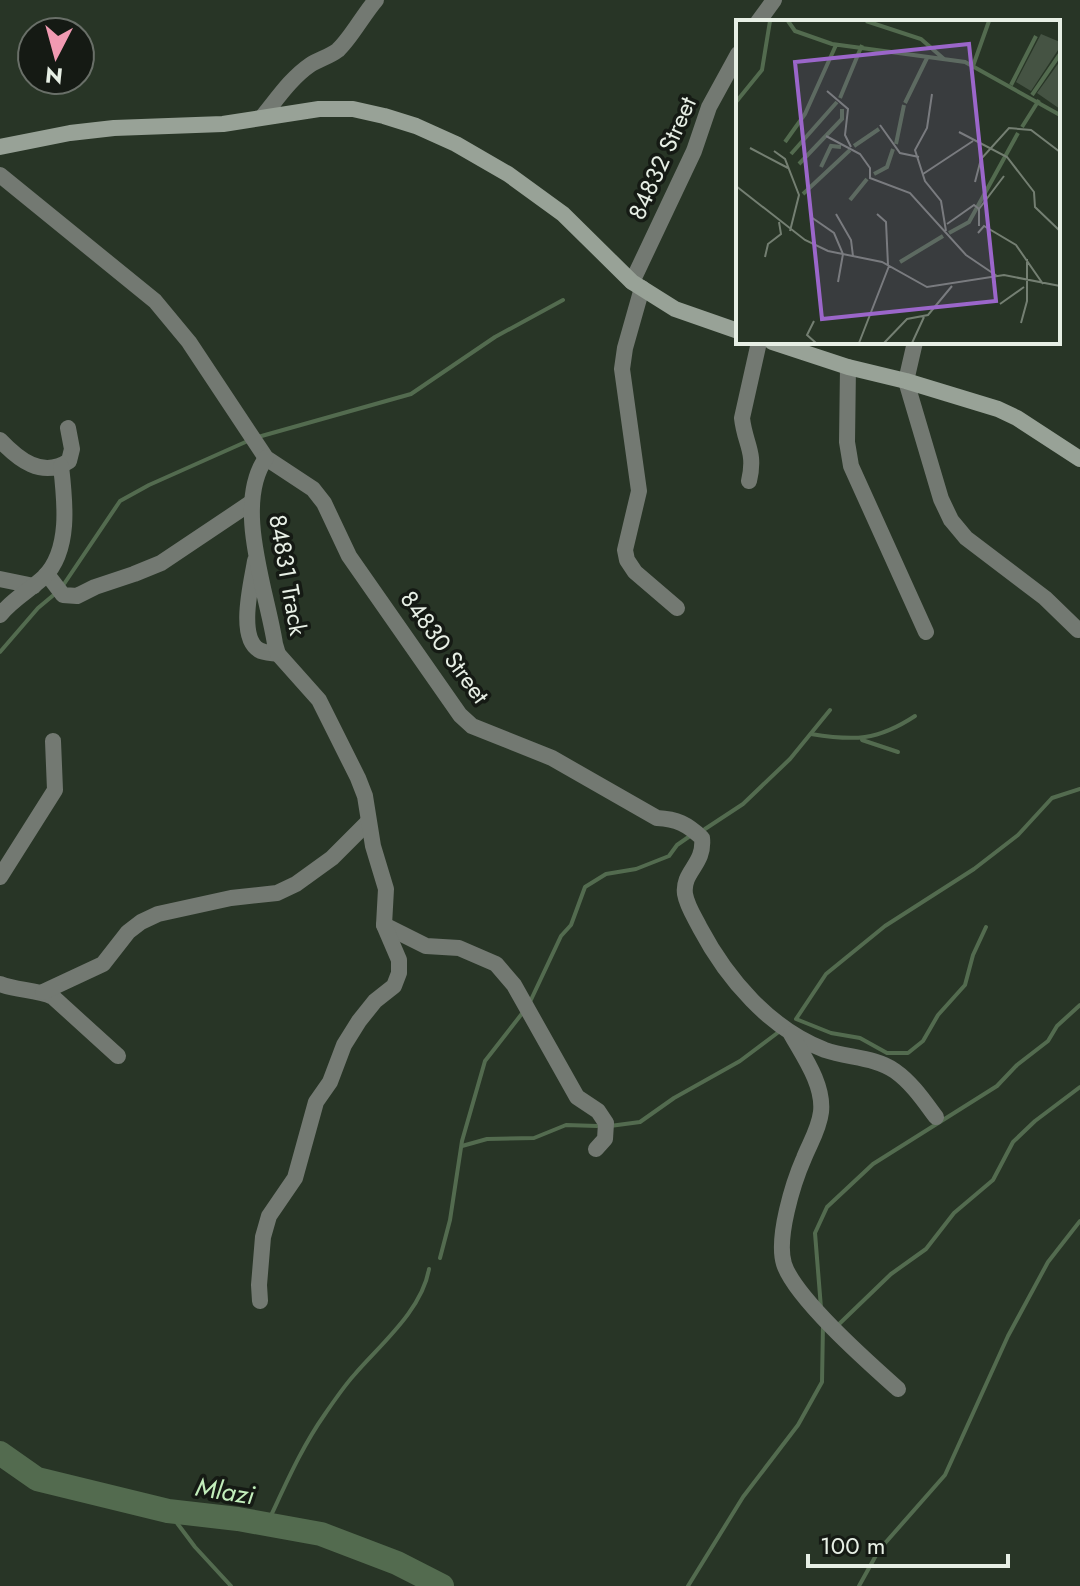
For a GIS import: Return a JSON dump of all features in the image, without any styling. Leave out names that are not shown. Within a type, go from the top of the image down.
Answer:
[{"type":"street","points":[[263,116],[301,73],[336,51],[347,40],[376,0]]},
{"type":"street","points":[[759,20],[774,0]]},
{"type":"street","name":"84832 Street","points":[[677,608],[635,572],[627,560],[625,550],[639,491],[622,369],[637,285],[694,151],[709,107],[736,58]]},
{"type":"street","points":[[0,147],[114,128],[223,124],[319,109],[353,109],[384,116],[429,132],[508,174],[552,206],[637,285],[675,309],[736,330]]},
{"type":"street","name":"84830 Street","points":[[0,175],[155,301],[189,342],[266,458],[294,475],[318,496],[340,533],[349,556],[460,715],[472,726],[552,758],[657,818],[677,819],[702,838],[703,851],[699,863],[688,874],[685,892],[691,911],[730,975],[791,1034],[828,1051],[881,1063],[897,1072],[936,1117]]},
{"type":"street","points":[[749,481],[753,465],[752,449],[742,418],[759,344]]},
{"type":"street","points":[[778,344],[848,367],[954,395],[1017,418],[1080,459]]},
{"type":"street","points":[[915,344],[906,381],[941,499],[951,520],[966,538],[1045,598],[1078,630]]},
{"type":"street","points":[[848,367],[847,442],[851,466],[926,632]]},
{"type":"street","points":[[0,440],[29,465],[61,466],[69,461],[72,449],[68,428]]},
{"type":"street","name":"84831 Track","points":[[266,458],[254,482],[252,502],[256,556],[278,654],[319,700],[358,778],[386,889],[384,925]]},
{"type":"street","points":[[0,615],[47,574],[57,558],[62,539],[64,497],[61,466]]},
{"type":"street","points":[[47,574],[63,595],[77,596],[161,563],[252,502]]},
{"type":"street","points":[[256,556],[248,599],[248,625],[254,645],[259,650],[278,654]]},
{"type":"street","points":[[0,579],[34,586]]},
{"type":"street","points":[[0,877],[55,790],[53,741]]},
{"type":"street","points":[[0,984],[16,990],[43,992],[103,964],[128,932],[158,914],[231,898],[277,893],[296,884],[332,858],[368,822]]},
{"type":"street","points":[[384,925],[426,946],[459,948],[496,964],[514,985],[577,1097],[598,1111],[606,1123],[605,1139],[596,1149]]},
{"type":"street","points":[[260,1301],[263,1237],[269,1216],[295,1178],[316,1102],[330,1082],[344,1045],[359,1021],[375,1001],[394,986],[399,973],[399,960],[384,925]]},
{"type":"street","points":[[43,992],[67,1009],[118,1056]]},
{"type":"street","points":[[791,1034],[818,1087],[821,1112],[792,1197],[781,1248],[785,1265],[794,1286],[866,1361],[898,1389]]},
{"type":"waterway","points":[[258,437],[411,394],[495,337],[563,300]]},
{"type":"waterway","points":[[62,587],[120,501],[250,440]]},
{"type":"waterway","points":[[0,652],[38,608],[56,593]]},
{"type":"waterway","points":[[705,829],[743,804],[790,759],[830,710]]},
{"type":"waterway","points":[[811,734],[840,738],[877,735],[915,716]]},
{"type":"waterway","points":[[862,740],[898,752]]},
{"type":"waterway","points":[[986,927],[973,955],[965,985],[938,1015],[923,1041],[908,1053],[887,1053],[860,1038],[831,1033],[796,1019],[826,974],[885,926],[974,869],[1018,835],[1052,798],[1080,789]]},
{"type":"waterway","points":[[529,1004],[561,936],[571,925],[585,887],[606,874],[636,869],[669,856],[677,845],[690,836]]},
{"type":"waterway","points":[[821,1308],[815,1233],[827,1207],[873,1164],[997,1086],[1017,1065],[1048,1041],[1057,1026],[1080,1005]]},
{"type":"waterway","points":[[440,1258],[450,1220],[462,1141],[485,1061],[524,1011]]},
{"type":"waterway","points":[[610,1126],[640,1122],[674,1098],[740,1061],[780,1031]]},
{"type":"waterway","points":[[836,1327],[891,1274],[926,1249],[954,1213],[993,1180],[1013,1142],[1080,1087]]},
{"type":"waterway","points":[[462,1146],[487,1139],[534,1138],[566,1125],[597,1126]]},
{"type":"waterway","points":[[859,1586],[879,1550],[945,1475],[1008,1336],[1048,1262],[1080,1221]]},
{"type":"waterway","points":[[267,1524],[316,1427],[347,1383],[409,1312],[425,1284],[429,1269]]},
{"type":"waterway","points":[[688,1586],[743,1497],[798,1425],[822,1382],[823,1324]]},
{"type":"waterway","name":"Mlazi","points":[[0,1453],[37,1479],[168,1511],[238,1519],[321,1534],[397,1563],[442,1586]]},
{"type":"waterway","points":[[168,1511],[195,1547],[231,1586]]}]
